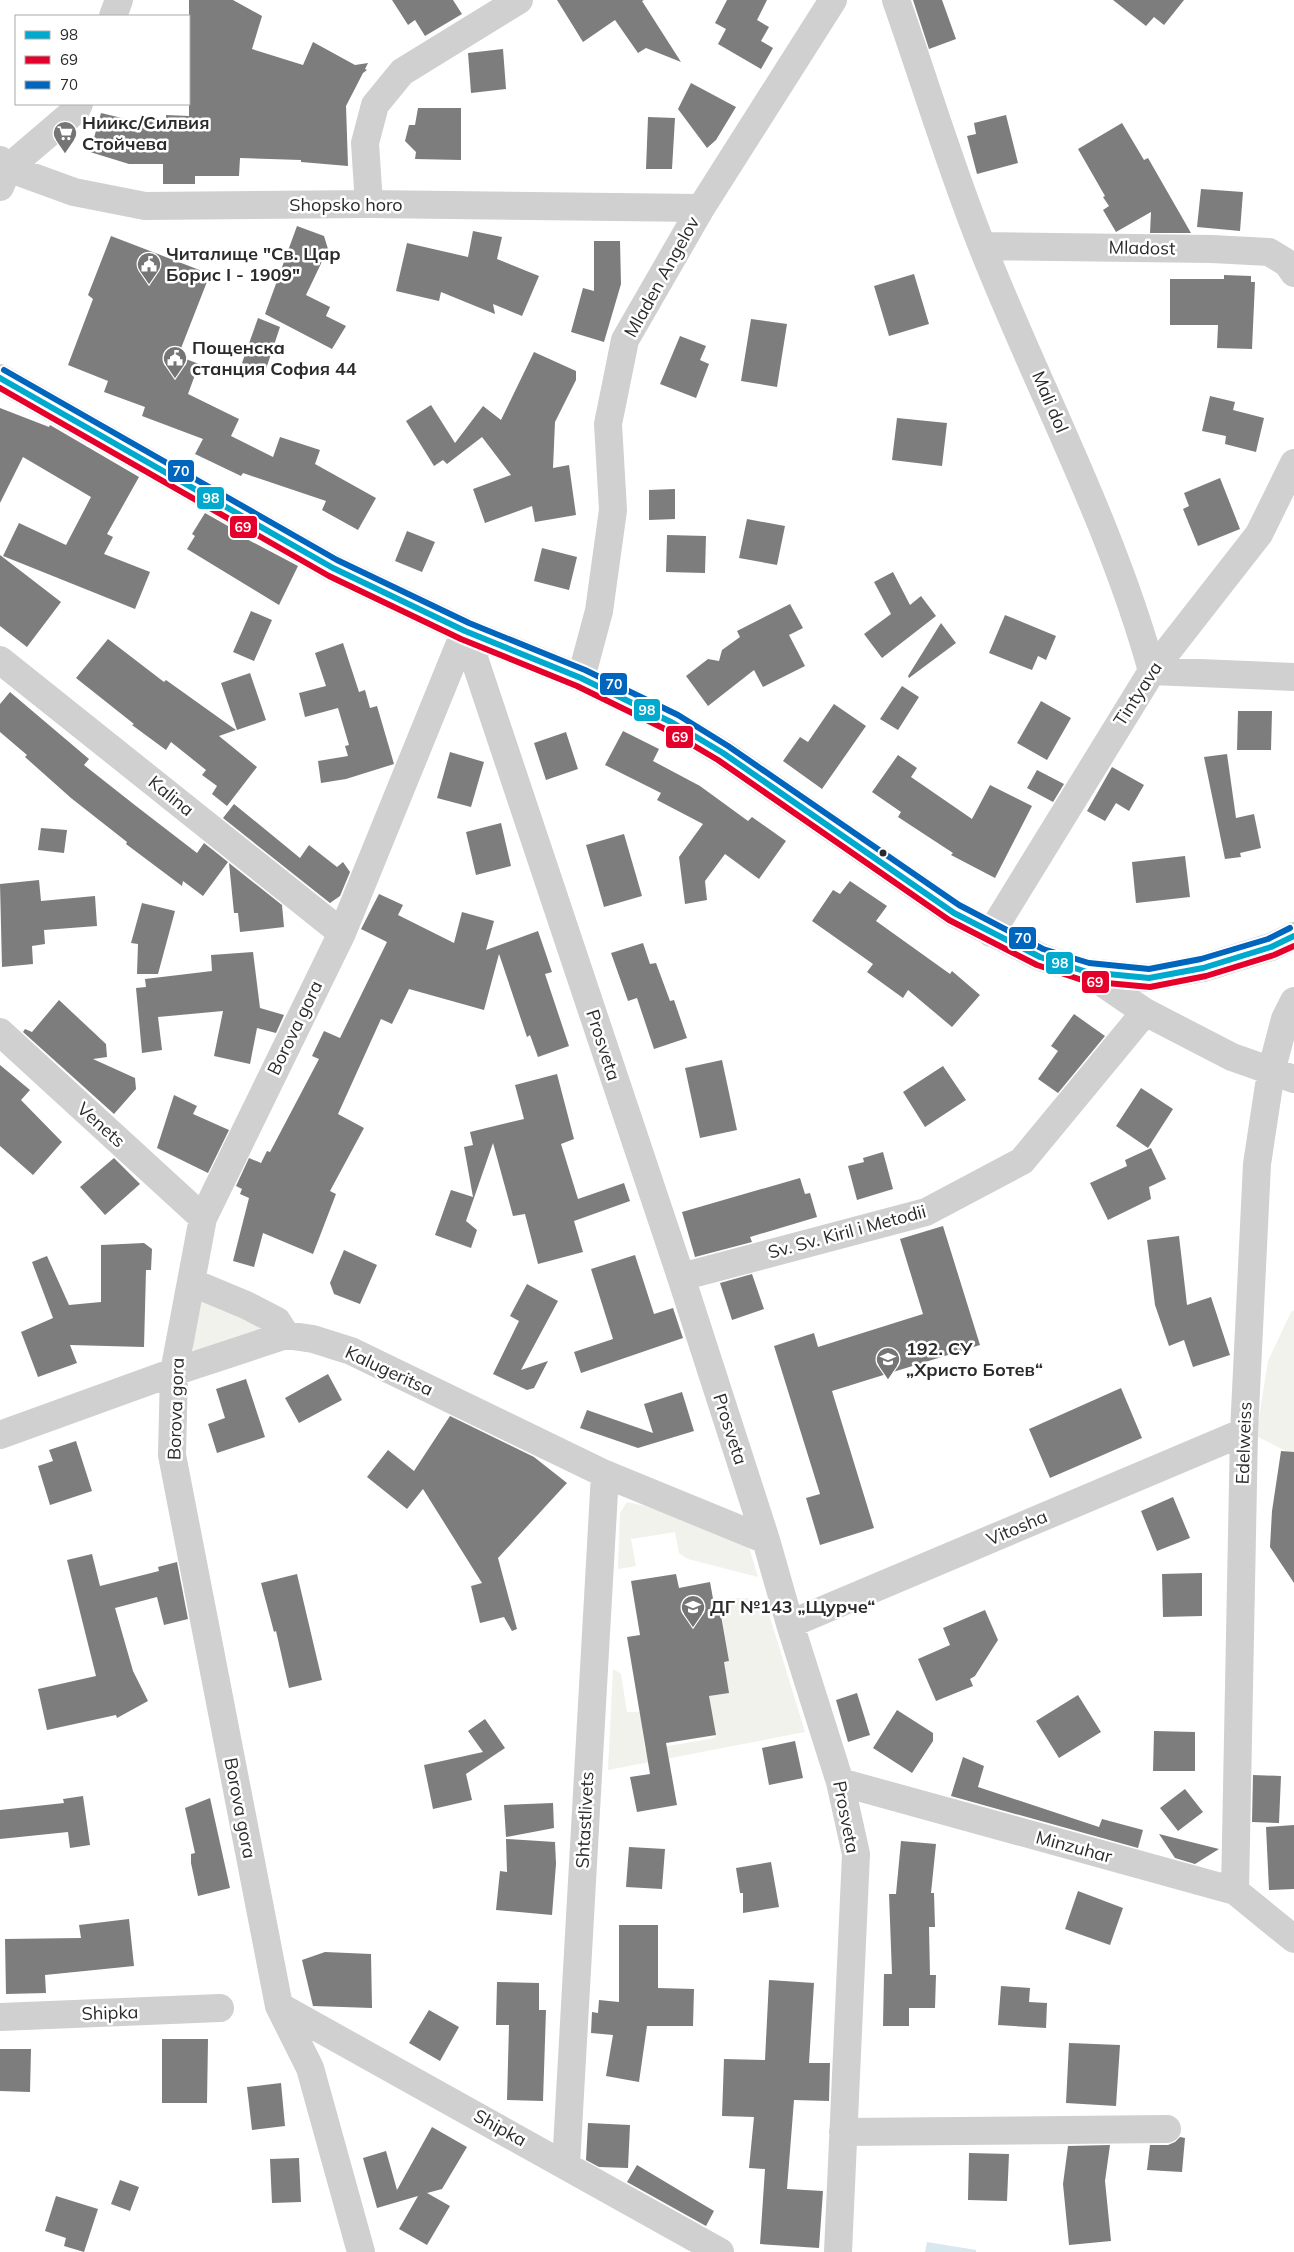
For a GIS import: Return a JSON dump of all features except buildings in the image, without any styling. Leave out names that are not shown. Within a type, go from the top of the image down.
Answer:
[{"type":"street","points":[[113,15],[119,0]]},
{"type":"street","points":[[369,204],[365,143],[375,105],[402,72],[519,0]]},
{"type":"street","name":"Mladen Angelov","points":[[581,678],[599,611],[613,510],[608,424],[625,340],[701,208],[833,0]]},
{"type":"street","name":"Mali dol","points":[[896,0],[982,246],[1090,495],[1136,613],[1152,670]]},
{"type":"street","points":[[3,172],[76,110],[78,105]]},
{"type":"street","name":"Shopsko horo","points":[[3,172],[74,192],[145,206],[369,204],[701,208]]},
{"type":"street","name":"Mladost","points":[[982,246],[1212,249],[1269,252],[1287,263],[1294,273]]},
{"type":"street","points":[[0,378],[333,568],[465,631],[581,678],[673,724],[723,752],[954,913],[1040,957],[1087,972],[1149,978],[1203,968],[1271,947],[1294,936]]},
{"type":"street","name":"Tintyava","points":[[991,933],[1152,670],[1259,534],[1294,463]]},
{"type":"street","name":"Borova gora","points":[[361,2252],[310,2068],[279,2006],[172,1455],[174,1372],[203,1218],[342,932],[465,631]]},
{"type":"street","name":"Prosveta","points":[[465,631],[681,1277],[766,1540],[790,1624],[840,1782],[856,1854],[838,2252]]},
{"type":"street","name":"Kalina","points":[[0,660],[342,932]]},
{"type":"street","points":[[1152,670],[1294,677]]},
{"type":"street","points":[[1087,972],[1144,1012],[1232,1057],[1283,1076]]},
{"type":"street","name":"Edelweiss","points":[[1235,1890],[1244,1432],[1257,1164],[1283,1076],[1285,1019],[1294,1001]]},
{"type":"street","name":"Sv. Sv. Kiril i Metodii","points":[[681,1277],[926,1212],[1022,1161],[1144,1012]]},
{"type":"street","name":"Venets","points":[[0,1032],[203,1218]]},
{"type":"street","points":[[191,1282],[246,1305],[276,1321],[286,1335]]},
{"type":"street","name":"Kalugeritsa","points":[[0,1435],[174,1372],[286,1335],[313,1339],[350,1351],[605,1474],[766,1540]]},
{"type":"street","name":"Vitosha","points":[[790,1624],[1244,1432]]},
{"type":"street","name":"Shtastlivets","points":[[566,2165],[605,1474]]},
{"type":"street","name":"Minzuhar","points":[[840,1782],[1235,1890],[1294,1939]]},
{"type":"street","name":"Shipka","points":[[279,2006],[720,2252]]},
{"type":"street","name":"Shipka","points":[[0,2017],[220,2008]]},
{"type":"street","points":[[843,2132],[1167,2129]]},
{"type":"shaded area","points":[[201,1299],[266,1328],[196,1355],[191,1345]]},
{"type":"shaded area","points":[[1294,1310],[1294,1455],[1256,1436],[1268,1361],[1291,1312]]},
{"type":"shaded area","points":[[627,1502],[645,1506],[748,1544],[758,1577],[688,1559],[679,1553],[675,1532],[631,1539],[636,1566],[618,1569],[620,1513]]},
{"type":"shaded area","points":[[744,1598],[765,1601],[805,1732],[608,1770],[613,1669],[621,1674],[627,1712],[640,1712],[645,1750],[715,1738],[709,1696],[728,1693],[724,1662],[729,1661],[719,1599]]},
{"type":"shaded area","points":[[927,2242],[976,2250],[976,2252],[925,2252]]},
{"type":"transit line","name":"70","points":[[4,370],[337,560],[469,623],[585,670],[678,715],[728,746],[959,905],[1043,949],[1089,963],[1149,969],[1201,959],[1268,939],[1290,928]]},
{"type":"transit line","name":"98","points":[[0,378],[333,568],[465,631],[581,678],[673,723],[723,753],[954,913],[1040,957],[1087,972],[1149,978],[1203,968],[1271,947],[1294,936]]},
{"type":"transit line","name":"69","points":[[0,388],[329,576],[461,639],[577,686],[669,731],[718,760],[949,920],[1037,965],[1085,981],[1150,987],[1206,976],[1274,955],[1294,946]]},
{"type":"place","name":"Ниикс/Силвия Стойчева","points":[[65,154]]},
{"type":"place","name":"Читалище \"Св. Цар Борис I - 1909\"","points":[[149,285]]},
{"type":"place","name":"Пощенска станция София 44","points":[[175,379]]},
{"type":"place","name":"192. СУ „Христо Ботев“","points":[[888,1380]]},
{"type":"place","name":"ДГ №143 „Щурче“","points":[[693,1628]]}]
